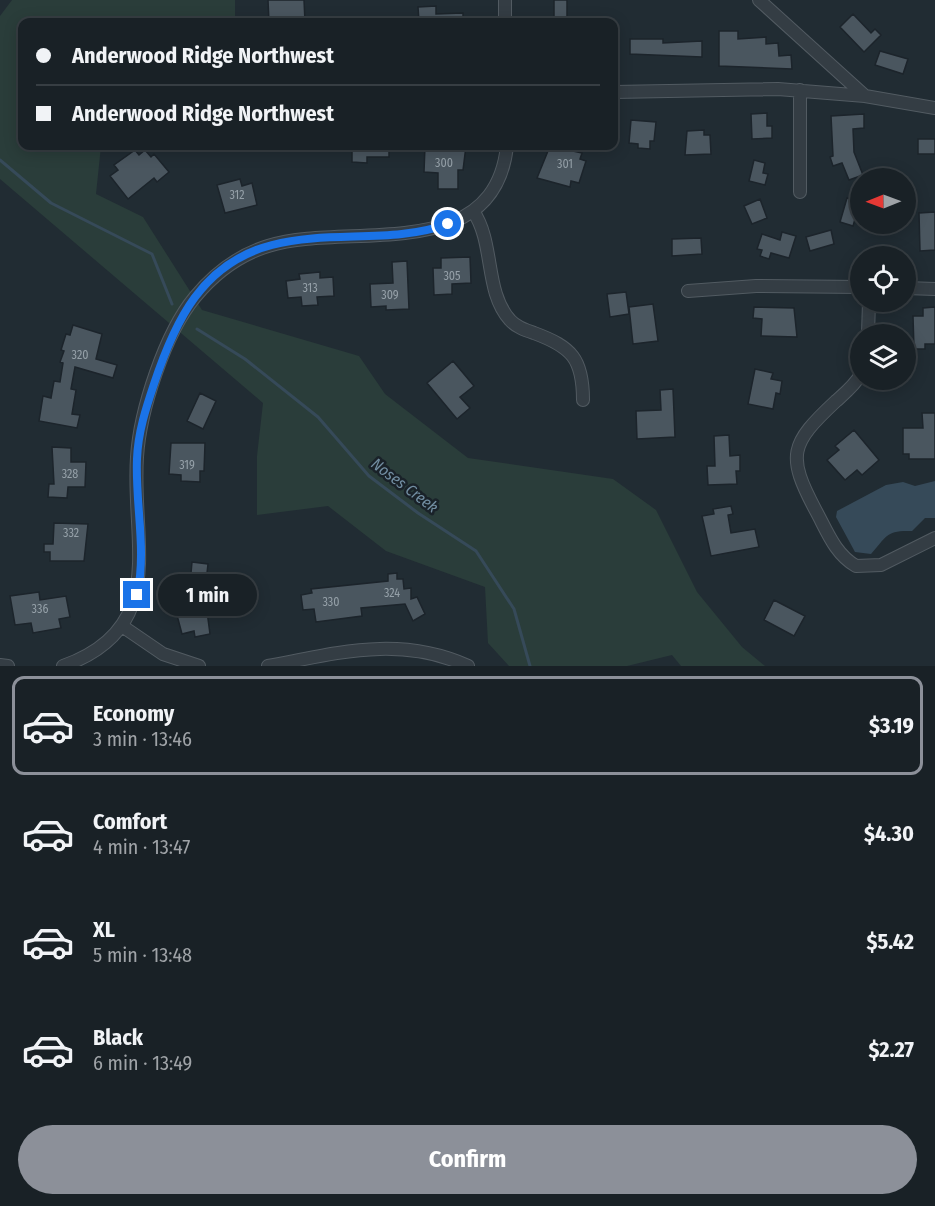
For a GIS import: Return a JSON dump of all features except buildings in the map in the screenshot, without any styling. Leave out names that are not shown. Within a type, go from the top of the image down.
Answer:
[{"type":"street","points":[[505,0],[505,18]]},
{"type":"street","points":[[759,0],[866,96]]},
{"type":"street","points":[[800,90],[800,192]]},
{"type":"street","points":[[618,92],[800,90],[866,96],[935,108]]},
{"type":"street","points":[[63,666],[93,652],[122,626],[131,611],[140,579],[137,462],[142,423],[171,335],[196,296],[229,265],[269,246],[298,240],[434,229],[473,212],[498,178],[506,150]]},
{"type":"street","points":[[473,212],[486,242],[496,291],[504,311],[514,324],[555,342],[574,356],[583,378],[583,400]]},
{"type":"street","points":[[688,291],[756,286],[850,287]]},
{"type":"street","points":[[916,288],[935,289]]},
{"type":"street","points":[[850,389],[804,433],[799,443],[796,462],[801,483],[836,548],[856,566],[880,565],[935,538]]},
{"type":"street","points":[[122,626],[163,654],[199,666]]},
{"type":"street","points":[[268,666],[388,647],[433,653],[468,666]]},
{"type":"street","points":[[0,665],[8,666]]},
{"type":"green space","points":[[12,0],[235,0],[235,18],[18,18],[18,150],[101,150],[96,194],[143,217],[202,310],[359,356],[385,394],[468,458],[613,479],[656,510],[697,592],[742,647],[765,666],[681,666],[672,655],[627,666],[509,666],[488,643],[485,587],[386,551],[328,506],[257,515],[257,456],[263,403],[0,179],[0,16]]},
{"type":"water","points":[[935,481],[935,518],[925,518],[912,531],[888,535],[871,554],[855,552],[836,517],[837,511],[886,485],[903,482],[915,486]]},
{"type":"waterway","name":"Noses Creek","points":[[0,160],[51,203],[152,254],[172,304]]},
{"type":"waterway","name":"Noses Creek","points":[[197,329],[245,359],[318,417],[369,476],[418,513],[476,551],[514,609],[530,666]]},
{"type":"route","points":[[137,595],[141,564],[137,462],[140,431],[171,335],[196,296],[209,282],[243,256],[283,242],[416,232],[448,224]]}]
